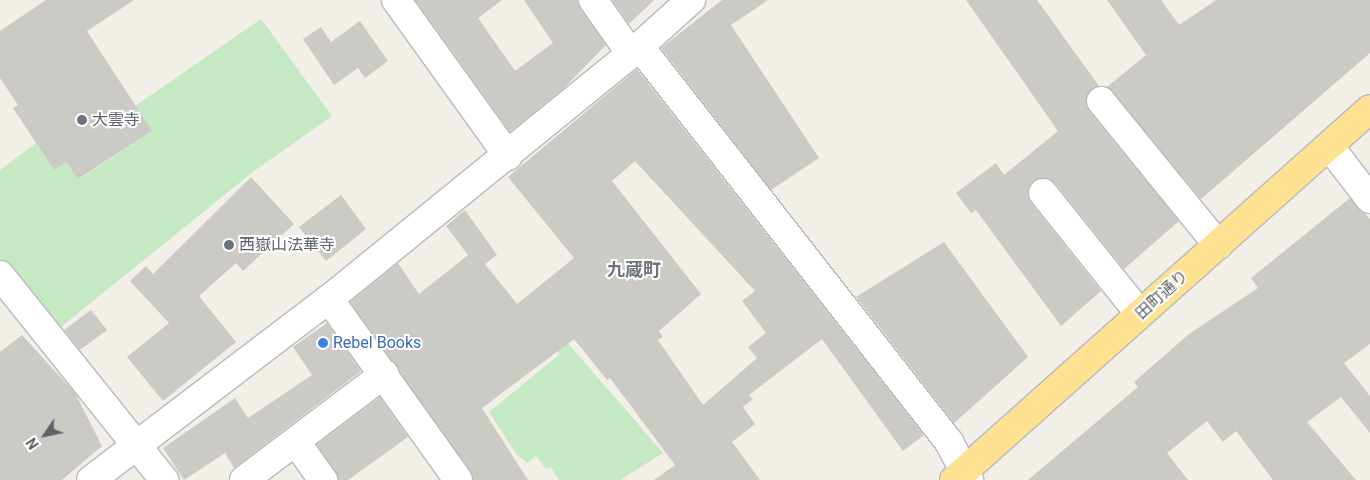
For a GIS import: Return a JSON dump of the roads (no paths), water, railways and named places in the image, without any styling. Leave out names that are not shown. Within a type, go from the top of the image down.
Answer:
[{"type":"highway","name":"田町通り","points":[[962,477],[1140,314],[1370,109]]},
{"type":"street","points":[[396,0],[508,156]]},
{"type":"street","points":[[593,0],[949,442],[962,477]]},
{"type":"street","points":[[91,480],[329,299],[508,156],[635,50],[691,0]]},
{"type":"street","points":[[1101,101],[1218,245]]},
{"type":"street","points":[[1329,146],[1370,199]]},
{"type":"street","points":[[1043,193],[1140,314]]},
{"type":"street","points":[[0,275],[164,480]]},
{"type":"street","points":[[329,299],[458,480]]},
{"type":"street","points":[[244,480],[384,374]]},
{"type":"street","points":[[296,442],[323,480]]},
{"type":"place","name":"大雲寺","points":[[82,120]]},
{"type":"place","name":"西嶽山法華寺","points":[[229,245]]},
{"type":"place","name":"Rebel Books","points":[[323,343]]},
{"type":"district","name":"九蔵町","points":[[634,270]]}]
